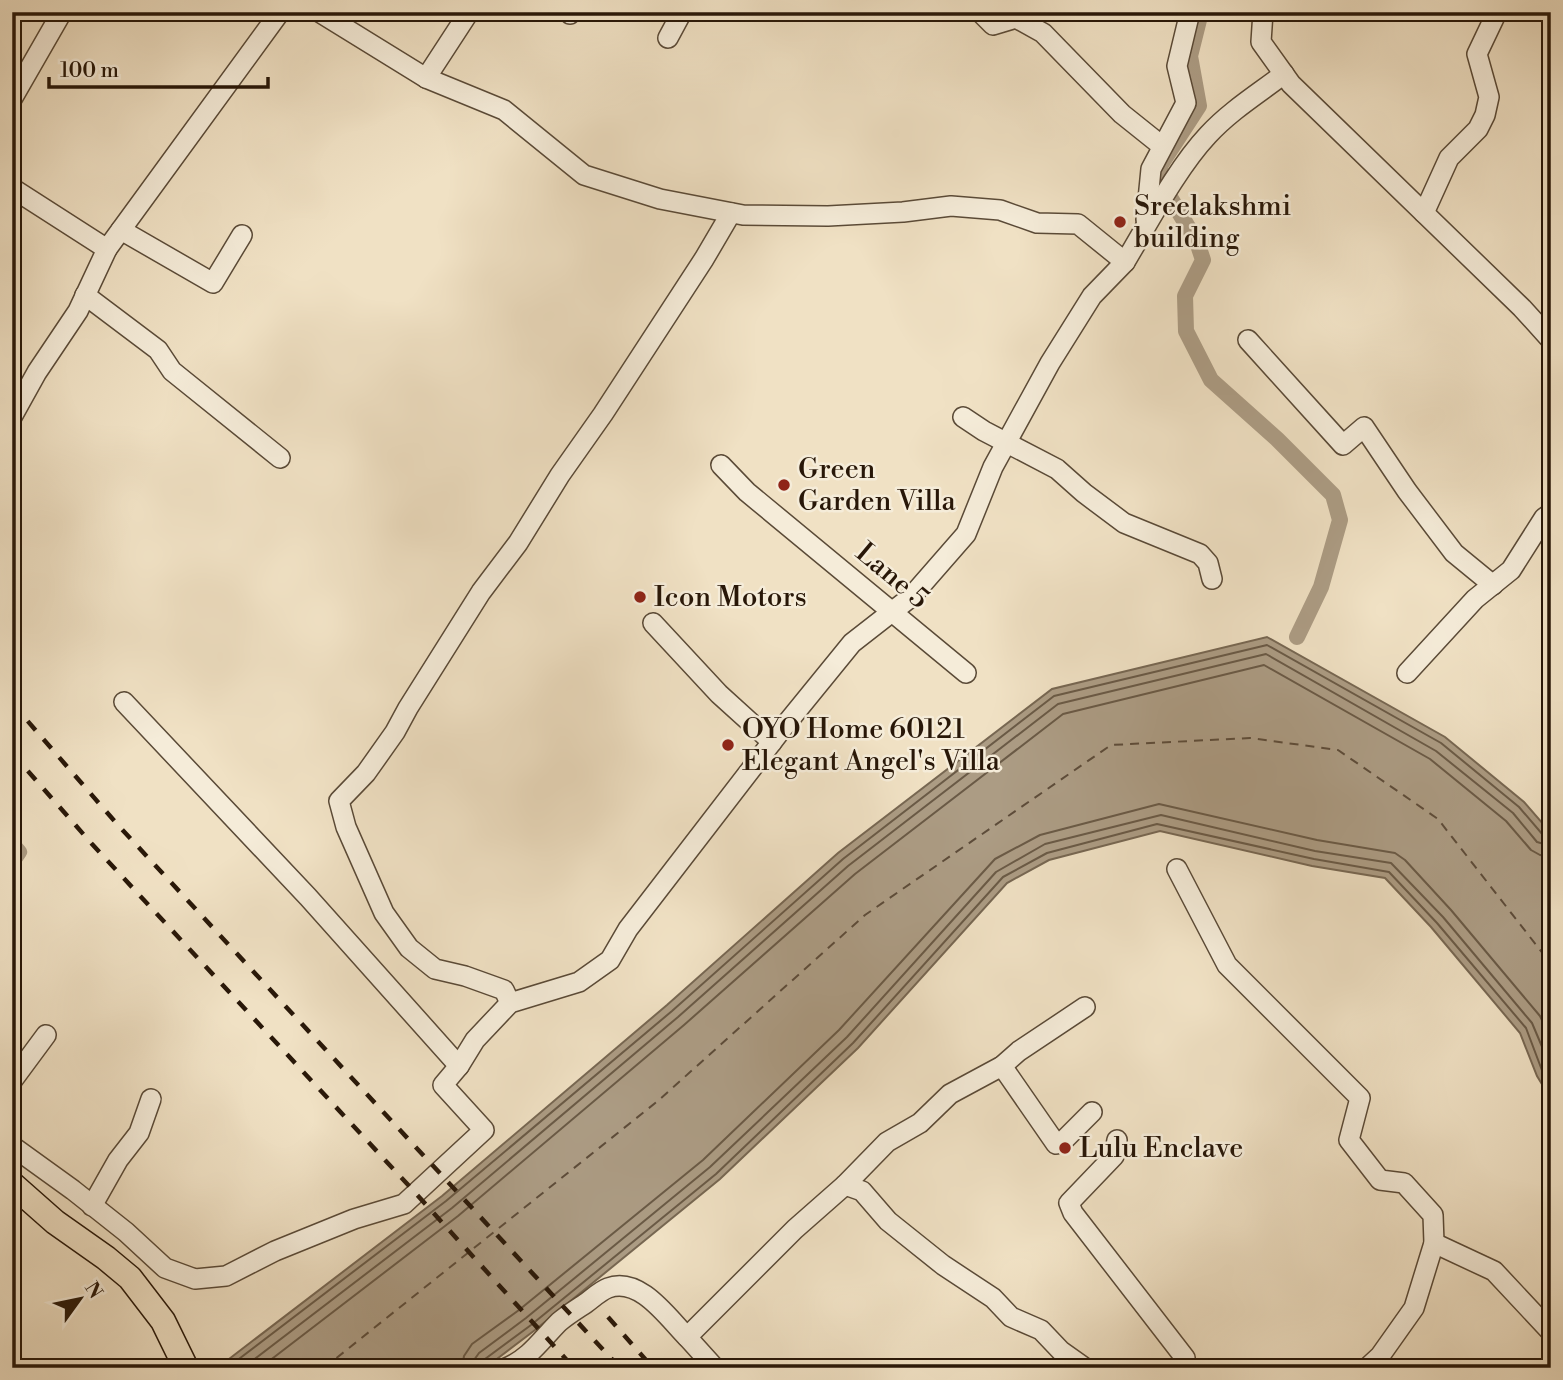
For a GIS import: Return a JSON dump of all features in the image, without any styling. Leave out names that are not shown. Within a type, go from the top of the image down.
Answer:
[{"type":"main road","points":[[12,1184],[55,1222],[130,1278],[163,1321],[186,1367]]},
{"type":"street","points":[[12,99],[62,12]]},
{"type":"street","points":[[12,417],[37,372],[78,311],[107,249],[280,12]]},
{"type":"street","points":[[319,12],[426,78],[504,110],[584,175],[660,199],[743,215],[828,216],[951,206],[1000,210],[1037,223],[1078,224],[1125,261]]},
{"type":"street","points":[[426,78],[468,12]]},
{"type":"street","points":[[668,38],[682,12]]},
{"type":"street","points":[[979,12],[993,25],[1016,18],[1043,33],[1122,114],[1162,146]]},
{"type":"street","points":[[1146,227],[1151,169],[1186,103],[1177,66],[1190,12]]},
{"type":"street","points":[[1263,12],[1261,42],[1292,84],[1424,213],[1543,316],[1551,340]]},
{"type":"street","points":[[1424,213],[1449,158],[1478,129],[1485,115],[1489,97],[1477,54],[1497,12]]},
{"type":"street","points":[[12,1146],[92,1206],[165,1268],[195,1279],[226,1276],[275,1251],[354,1219],[404,1204],[484,1130],[443,1085],[475,1040],[510,1003],[579,982],[610,960],[628,929],[852,643],[911,597],[966,534],[993,467],[1050,363],[1092,296],[1125,261],[1171,186],[1208,135],[1284,74]]},
{"type":"street","points":[[12,188],[107,249]]},
{"type":"street","points":[[510,1003],[504,990],[435,969],[409,947],[384,913],[346,827],[339,801],[366,773],[395,732],[481,592],[517,544],[560,475],[616,395],[731,213]]},
{"type":"street","points":[[121,230],[213,284],[242,235]]},
{"type":"street","points":[[85,295],[158,350],[172,371],[280,458]]},
{"type":"street","points":[[1248,340],[1343,445],[1364,428],[1454,553],[1493,584]]},
{"type":"street","points":[[963,417],[1006,443],[1058,469],[1084,493],[1124,523],[1200,554],[1208,563],[1212,579]]},
{"type":"street","name":"Lane 5","points":[[721,465],[747,492],[966,673]]},
{"type":"street","points":[[1407,673],[1475,599],[1511,570],[1544,518],[1551,513]]},
{"type":"street","points":[[653,622],[719,694],[772,742]]},
{"type":"street","points":[[124,702],[308,897],[459,1066]]},
{"type":"street","points":[[1177,869],[1227,965],[1360,1098],[1349,1140],[1380,1180],[1404,1183],[1433,1215],[1434,1242],[1414,1308],[1380,1356],[1367,1368]]},
{"type":"street","points":[[687,1337],[887,1142],[920,1124],[950,1094],[1002,1066],[1019,1051],[1085,1007]]},
{"type":"street","points":[[12,1080],[46,1035]]},
{"type":"street","points":[[1002,1066],[1056,1144],[1064,1140],[1092,1112]]},
{"type":"street","points":[[92,1206],[118,1160],[139,1133],[151,1099]]},
{"type":"street","points":[[1117,1140],[1114,1156],[1069,1203],[1073,1213],[1185,1358],[1186,1368]]},
{"type":"street","points":[[845,1185],[862,1191],[888,1220],[933,1258],[993,1298],[1012,1317],[1041,1330],[1061,1351],[1085,1368]]},
{"type":"street","points":[[1434,1242],[1494,1271],[1551,1332]]},
{"type":"street","points":[[514,1366],[539,1346],[560,1321],[606,1289],[618,1286],[632,1288],[656,1304],[715,1368]]},
{"type":"water","points":[[1267,637],[1445,737],[1524,802],[1551,833],[1551,1099],[1537,1076],[1520,1033],[1431,927],[1385,878],[1312,866],[1160,831],[1049,860],[1007,883],[858,1048],[720,1179],[485,1368],[213,1368],[229,1359],[442,1196],[667,1005],[838,853],[1052,689]]},
{"type":"waterway","points":[[1201,12],[1190,56],[1199,106],[1160,166],[1162,184],[1197,242],[1203,260],[1185,296],[1186,331],[1211,380],[1277,439],[1333,495],[1340,520],[1321,587],[1297,637]]},
{"type":"waterway","points":[[12,844],[19,852],[12,862]]},
{"type":"ferry route","points":[[324,1368],[659,1100],[865,915],[1111,745],[1250,738],[1338,750],[1438,819],[1551,964]]},
{"type":"railway","points":[[12,703],[117,824],[620,1368]]},
{"type":"railway","points":[[12,753],[92,844],[574,1368]]},
{"type":"railway","points":[[608,1317],[653,1368]]},
{"type":"place","name":"Sreelakshmi building","points":[[1120,222]]},
{"type":"place","name":"Green Garden Villa","points":[[784,485]]},
{"type":"place","name":"Icon Motors","points":[[640,597]]},
{"type":"place","name":"OYO Home 60121 Elegant Angel's Villa","points":[[728,745]]},
{"type":"place","name":"Lulu Enclave","points":[[1065,1148]]}]
